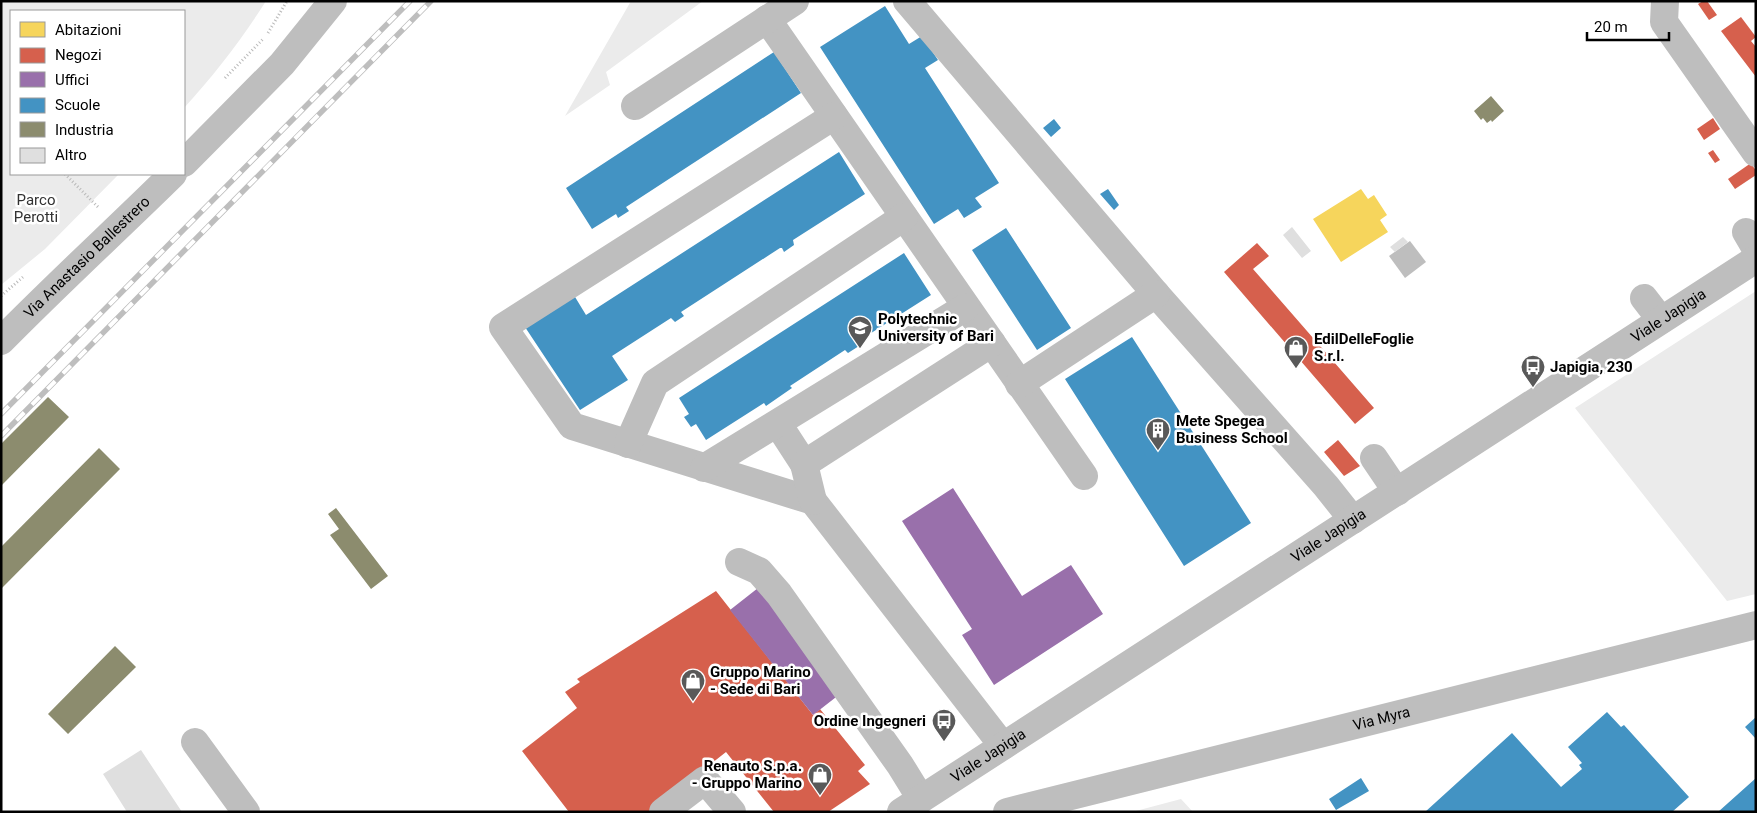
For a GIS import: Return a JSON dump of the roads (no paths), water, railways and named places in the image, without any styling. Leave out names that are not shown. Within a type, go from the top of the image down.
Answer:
[{"type":"street","points":[[185,161],[282,64],[333,1]]},
{"type":"street","points":[[635,106],[795,1]]},
{"type":"street","points":[[907,1],[1156,294],[1354,520]]},
{"type":"street","points":[[1665,1],[1664,22],[1756,153]]},
{"type":"street","points":[[767,19],[1084,476]]},
{"type":"street","points":[[813,501],[572,426],[503,327],[834,116]]},
{"type":"street","name":"Via Anastasio Ballestrero","points":[[1,341],[172,175]]},
{"type":"street","points":[[628,444],[655,383],[904,217]]},
{"type":"street","name":"Viale Japigia","points":[[911,805],[1756,259]]},
{"type":"street","points":[[1019,384],[1156,294]]},
{"type":"street","points":[[1644,298],[1661,320]]},
{"type":"street","points":[[704,468],[966,307]]},
{"type":"street","points":[[804,464],[992,343]]},
{"type":"street","points":[[778,424],[804,464],[813,501],[1003,746]]},
{"type":"street","points":[[1374,458],[1397,492]]},
{"type":"street","points":[[739,562],[759,571],[779,594],[900,764],[911,805]]},
{"type":"street","name":"Via Myra","points":[[1007,812],[1756,625]]},
{"type":"street","points":[[195,742],[246,812]]},
{"type":"street","points":[[663,812],[705,780],[732,812]]},
{"type":"railway","points":[[1,414],[410,1]]},
{"type":"railway","points":[[1,436],[431,1]]},
{"type":"place","name":"Polytechnic University of Bari","points":[[860,349]]},
{"type":"place","name":"EdilDelleFoglie S.r.l.","points":[[1296,369]]},
{"type":"place","name":"Japigia, 230","points":[[1533,388]]},
{"type":"place","name":"Mete Spegea Business School","points":[[1158,451]]},
{"type":"place","name":"Gruppo Marino - Sede di Bari","points":[[693,702]]},
{"type":"place","name":"Ordine Ingegneri","points":[[944,742]]},
{"type":"place","name":"Renauto S.p.a. - Gruppo Marino","points":[[820,796]]},
{"type":"park label","name":"Parco Perotti","points":[[36,208]]}]
